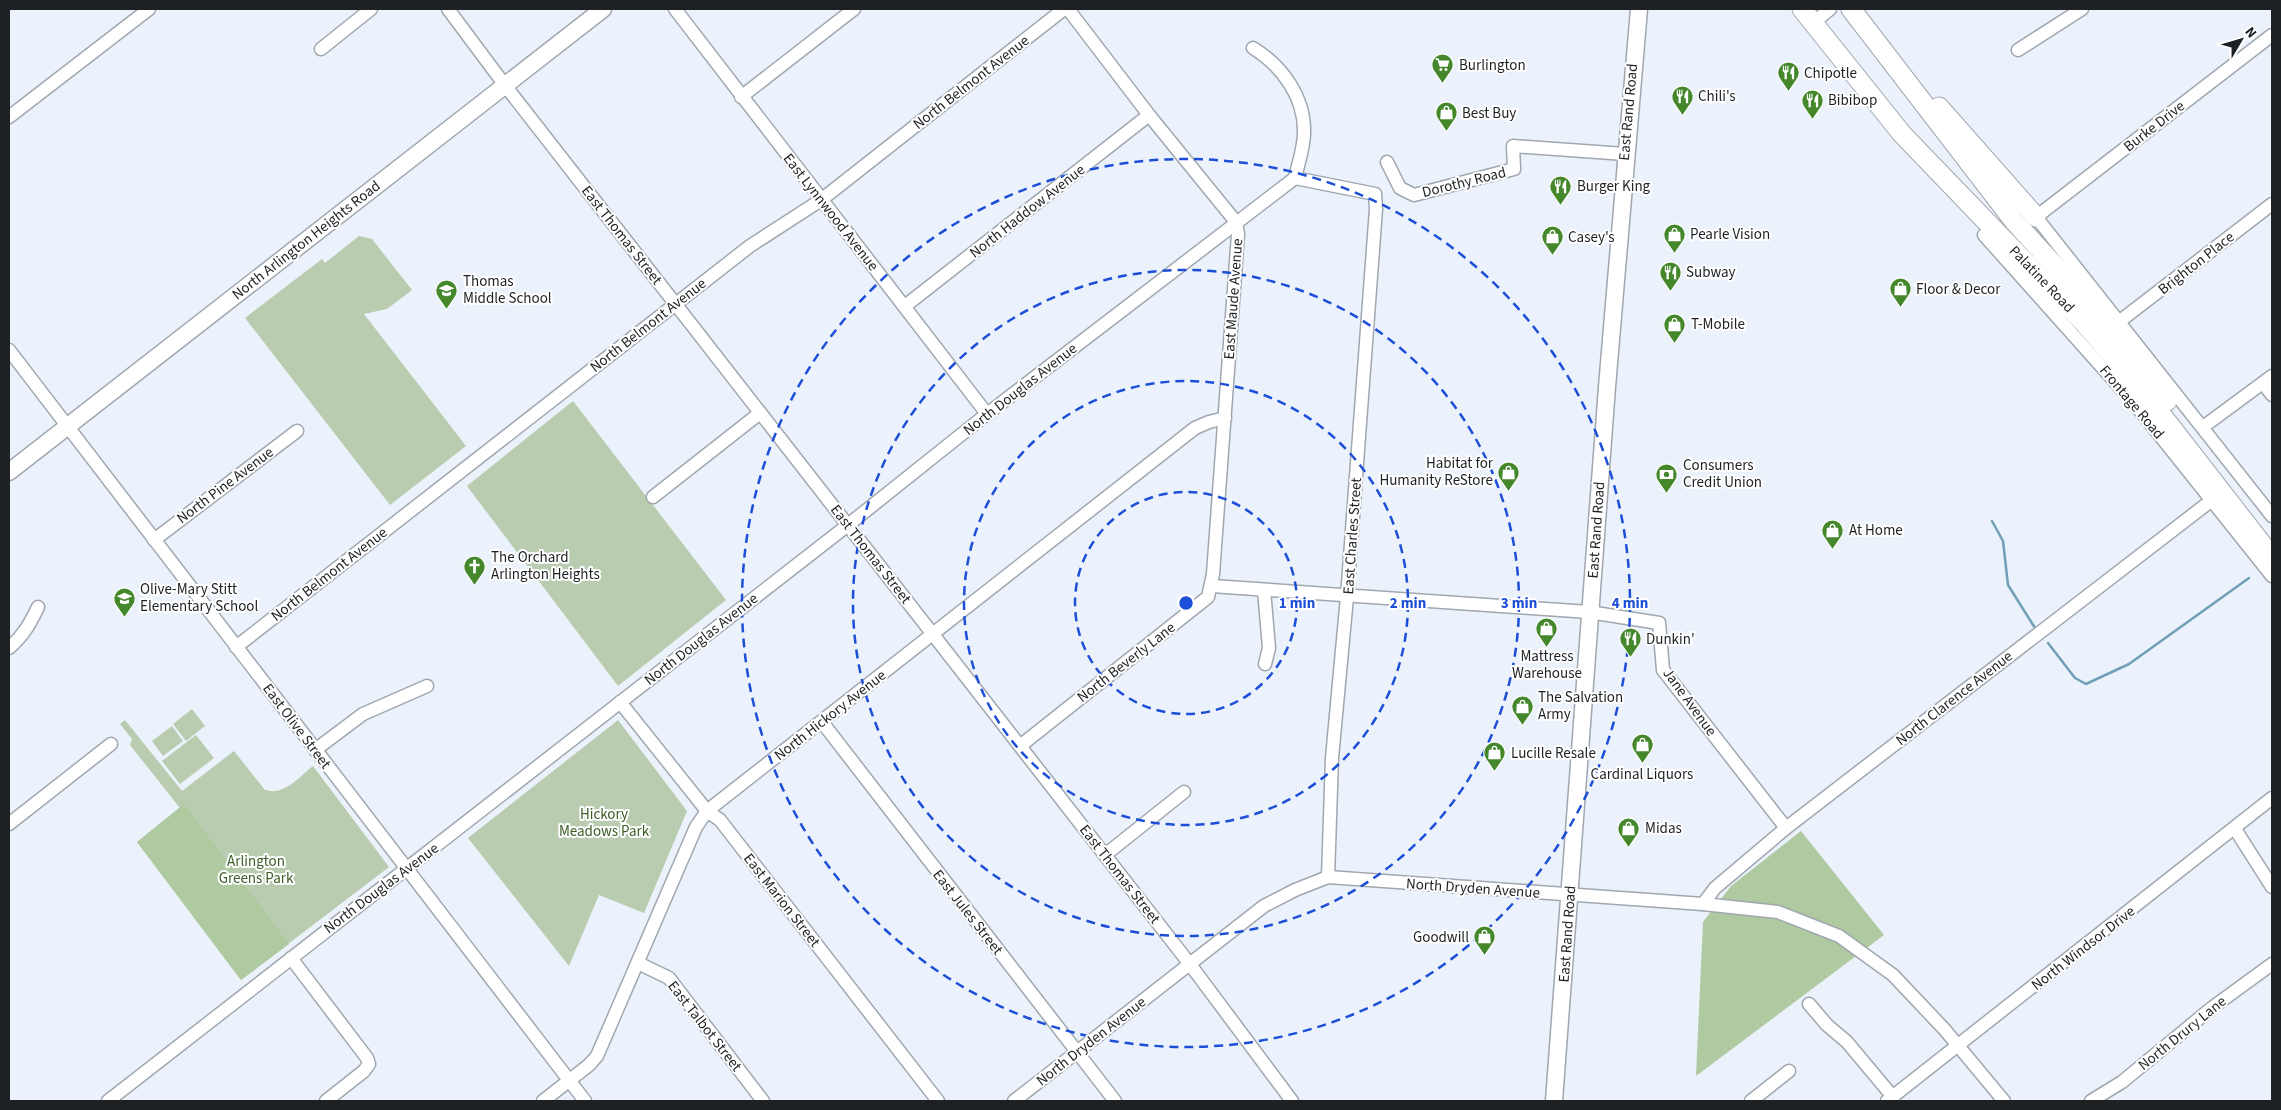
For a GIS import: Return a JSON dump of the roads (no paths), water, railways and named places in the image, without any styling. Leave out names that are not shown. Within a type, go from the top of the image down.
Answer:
[{"type":"highway","name":"Palatine Road","points":[[1851,9],[1902,74],[1921,103],[2014,221],[2104,320],[2272,536]]},
{"type":"highway","name":"Palatine Road","points":[[1808,16],[1902,134],[2085,324],[2147,396],[2272,557]]},
{"type":"highway","points":[[1902,74],[1929,95],[2036,217]]},
{"type":"highway","points":[[1902,134],[1984,234]]},
{"type":"main road","name":"North Arlington Heights Road","points":[[9,472],[504,84],[603,9]]},
{"type":"main road","name":"East Rand Road","points":[[1554,1101],[1589,612],[1637,12]]},
{"type":"street","points":[[9,117],[149,9]]},
{"type":"street","points":[[321,49],[371,9]]},
{"type":"street","name":"East Thomas Street","points":[[448,9],[504,84],[1189,963],[1292,1101]]},
{"type":"street","name":"East Lynnwood Avenue","points":[[675,9],[987,414]]},
{"type":"street","points":[[742,97],[854,9]]},
{"type":"street","name":"North Belmont Avenue","points":[[236,647],[764,235],[821,200],[1064,9]]},
{"type":"street","name":"East Maude Avenue","points":[[1068,9],[1149,115],[1236,222],[1238,234],[1212,586]]},
{"type":"street","points":[[1808,16],[1830,9]]},
{"type":"street","points":[[2018,50],[2082,9]]},
{"type":"street","name":"Burke Drive","points":[[2036,217],[2272,35]]},
{"type":"street","points":[[1253,48],[1273,62],[1298,97],[1304,115],[1304,135],[1295,178]]},
{"type":"street","name":"North Haddow Avenue","points":[[904,306],[1149,115]]},
{"type":"street","name":"Dorothy Road","points":[[1387,162],[1400,188],[1414,195],[1514,169],[1513,146],[1625,154]]},
{"type":"street","name":"East Charles Street","points":[[1295,178],[1375,194],[1376,209],[1347,597],[1332,758],[1328,877]]},
{"type":"street","name":"North Douglas Avenue","points":[[108,1101],[407,870],[987,414],[1295,178]]},
{"type":"street","name":"Brighton Place","points":[[2120,322],[2272,204]]},
{"type":"street","points":[[2036,217],[2203,426],[2272,516]]},
{"type":"street","name":"Frontage Road","points":[[1984,234],[2134,403],[2272,576]]},
{"type":"street","name":"East Olive Street","points":[[9,350],[584,1101]]},
{"type":"street","points":[[2203,426],[2268,379],[2272,395]]},
{"type":"street","points":[[653,497],[760,413]]},
{"type":"street","name":"North Hickory Avenue","points":[[543,1101],[597,1056],[696,826],[707,811],[1195,428],[1225,418]]},
{"type":"street","name":"North Pine Avenue","points":[[154,540],[297,431]]},
{"type":"street","name":"North Clarence Avenue","points":[[1703,904],[1715,888],[1786,828],[2212,500]]},
{"type":"street","points":[[1212,586],[1347,597],[1589,612]]},
{"type":"street","name":"North Beverly Lane","points":[[1020,746],[1208,597],[1212,586]]},
{"type":"street","points":[[1264,590],[1269,648],[1265,664]]},
{"type":"street","points":[[9,648],[27,630],[38,607]]},
{"type":"street","name":"Jane Avenue","points":[[1589,612],[1659,623],[1663,670],[1786,828]]},
{"type":"street","points":[[315,750],[363,714],[427,686]]},
{"type":"street","name":"East Marion Street","points":[[620,702],[707,811],[720,820],[938,1101]]},
{"type":"street","name":"East Jules Street","points":[[822,722],[1115,1101]]},
{"type":"street","points":[[9,824],[111,744]]},
{"type":"street","points":[[1105,855],[1184,792]]},
{"type":"street","name":"North Windsor Drive","points":[[1809,1004],[1827,1025],[1847,1042],[1890,1099],[2272,798]]},
{"type":"street","points":[[2235,829],[2272,888]]},
{"type":"street","name":"North Dryden Avenue","points":[[1014,1101],[1264,906],[1295,890],[1328,877],[1570,896],[1703,904],[1778,912],[1838,936],[1893,975],[2004,1101]]},
{"type":"street","points":[[291,958],[367,1058],[369,1064],[364,1071],[326,1101]]},
{"type":"street","name":"East Talbot Street","points":[[638,963],[669,978],[763,1101]]},
{"type":"street","name":"North Drury Lane","points":[[2091,1101],[2122,1082],[2213,1007],[2272,964]]},
{"type":"street","points":[[1751,1101],[1789,1071]]},
{"type":"waterway","points":[[1992,521],[2003,541],[2008,585],[2035,628]]},
{"type":"waterway","points":[[2048,643],[2075,678],[2086,684],[2129,664],[2249,578]]},
{"type":"place","name":"Burlington","points":[[1443,84]]},
{"type":"place","name":"Chipotle","points":[[1788,92]]},
{"type":"place","name":"Chili's","points":[[1682,115]]},
{"type":"place","name":"Bibibop","points":[[1812,119]]},
{"type":"place","name":"Best Buy","points":[[1446,132]]},
{"type":"place","name":"Burger King","points":[[1561,205]]},
{"type":"place","name":"Pearle Vision","points":[[1674,253]]},
{"type":"place","name":"Casey's","points":[[1552,256]]},
{"type":"place","name":"Subway","points":[[1670,291]]},
{"type":"place","name":"Floor & Decor","points":[[1900,308]]},
{"type":"place","name":"Thomas Middle School","points":[[447,309]]},
{"type":"place","name":"T-Mobile","points":[[1675,343]]},
{"type":"place","name":"Habitat for Humanity ReStore","points":[[1509,491]]},
{"type":"place","name":"Consumers Credit Union","points":[[1667,493]]},
{"type":"place","name":"At Home","points":[[1833,549]]},
{"type":"place","name":"The Orchard Arlington Heights","points":[[475,585]]},
{"type":"place","name":"Olive-Mary Stitt Elementary School","points":[[124,617]]},
{"type":"place","name":"Mattress Warehouse","points":[[1547,647]]},
{"type":"place","name":"Dunkin'","points":[[1630,658]]},
{"type":"place","name":"The Salvation Army","points":[[1522,725]]},
{"type":"place","name":"Cardinal Liquors","points":[[1642,764]]},
{"type":"place","name":"Lucille Resale","points":[[1495,772]]},
{"type":"place","name":"Midas","points":[[1629,847]]},
{"type":"place","name":"Goodwill","points":[[1485,956]]},
{"type":"park label","name":"Hickory Meadows Park","points":[[604,822]]},
{"type":"park label","name":"Arlington Greens Park","points":[[256,870]]}]
